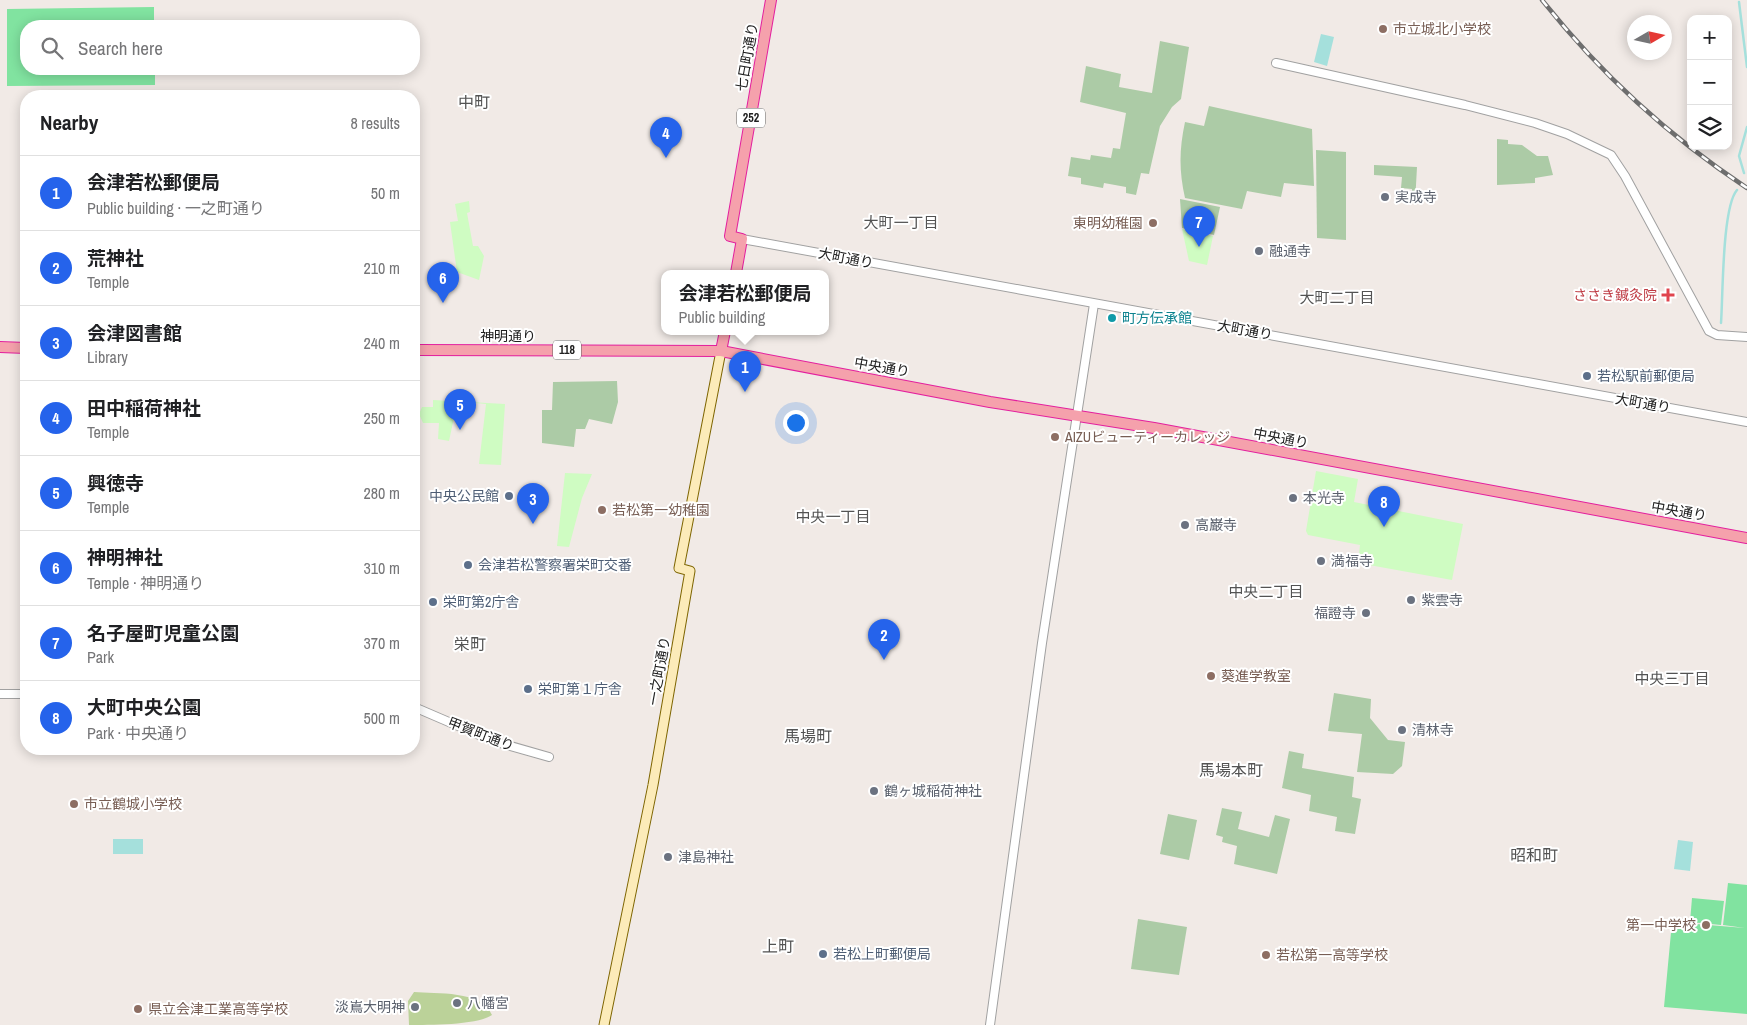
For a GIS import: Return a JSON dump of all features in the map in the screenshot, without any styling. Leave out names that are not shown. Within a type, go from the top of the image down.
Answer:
[{"type":"highway","name":"七日町通り","points":[[742,239],[730,236],[771,0]]},
{"type":"highway","points":[[737,270],[742,239]]},
{"type":"highway","name":"一之町通り","points":[[721,351],[724,335]]},
{"type":"highway","points":[[0,347],[20,348]]},
{"type":"highway","name":"神明通り","points":[[420,350],[721,351]]},
{"type":"highway","name":"中央通り","points":[[721,351],[990,402],[1077,416],[1747,538]]},
{"type":"main road","name":"一之町通り","points":[[604,1025],[653,785],[690,576],[690,571],[679,568],[721,351]]},
{"type":"street","points":[[1276,63],[1518,118],[1567,134],[1611,155],[1625,176],[1709,331],[1717,335],[1747,337]]},
{"type":"street","name":"大町通り","points":[[742,239],[1747,422]]},
{"type":"street","points":[[990,1025],[1030,728],[1094,304]]},
{"type":"street","points":[[0,694],[20,694]]},
{"type":"street","name":"甲賀町通り","points":[[420,710],[493,741],[549,757]]},
{"type":"green space","points":[[154,7],[154,20],[20,20],[20,75],[155,75],[155,85],[7,86],[7,9]]},
{"type":"green space","points":[[1160,41],[1189,47],[1181,99],[1172,107],[1160,126],[1149,174],[1141,173],[1136,195],[1126,193],[1126,187],[1104,183],[1103,188],[1081,184],[1081,178],[1068,176],[1071,157],[1090,160],[1091,155],[1111,158],[1113,148],[1120,149],[1126,113],[1080,102],[1086,66],[1121,74],[1119,87],[1152,93]]},
{"type":"green space","points":[[1209,106],[1312,129],[1314,186],[1284,183],[1281,197],[1247,191],[1242,209],[1185,198],[1180,160],[1185,122],[1204,126]]},
{"type":"green space","points":[[1497,139],[1508,140],[1508,144],[1522,145],[1537,156],[1548,156],[1553,175],[1535,178],[1535,183],[1497,185]]},
{"type":"green space","points":[[1316,150],[1346,152],[1346,240],[1317,238]]},
{"type":"green space","points":[[1374,165],[1417,167],[1415,203],[1412,203],[1412,189],[1401,188],[1402,177],[1374,175]]},
{"type":"green space","points":[[1180,199],[1220,207],[1214,235],[1182,228]]},
{"type":"green space","points":[[469,201],[470,212],[467,213],[473,246],[478,246],[484,256],[479,280],[457,272],[450,222],[458,221],[455,204]]},
{"type":"green space","points":[[1182,229],[1213,236],[1207,265],[1189,261]]},
{"type":"green space","points":[[617,381],[618,402],[612,424],[589,419],[585,429],[576,429],[574,447],[542,443],[542,410],[552,410],[553,382]]},
{"type":"green space","points":[[433,400],[505,404],[501,465],[479,464],[486,404],[465,402],[464,410],[455,413],[449,441],[438,439],[439,423],[423,423],[420,416],[422,407],[433,407]]},
{"type":"green space","points":[[1316,471],[1358,479],[1354,502],[1463,524],[1452,580],[1358,563],[1360,545],[1308,535],[1306,531]]},
{"type":"green space","points":[[565,473],[592,474],[582,498],[569,547],[557,546]]},
{"type":"green space","points":[[1334,693],[1371,699],[1370,718],[1388,740],[1405,742],[1402,766],[1393,774],[1357,772],[1362,734],[1328,731]]},
{"type":"green space","points":[[1289,751],[1304,754],[1302,768],[1354,777],[1352,797],[1361,799],[1355,834],[1335,831],[1337,817],[1309,811],[1311,795],[1282,788]]},
{"type":"green space","points":[[1222,808],[1242,812],[1238,829],[1269,837],[1275,815],[1290,819],[1277,874],[1234,864],[1237,846],[1222,842],[1223,837],[1216,835]]},
{"type":"green space","points":[[1168,814],[1197,820],[1189,860],[1160,854]]},
{"type":"green space","points":[[1728,883],[1747,885],[1747,1014],[1664,1007],[1672,922],[1745,928],[1723,925]]},
{"type":"green space","points":[[1692,898],[1724,901],[1721,925],[1690,922]]},
{"type":"green space","points":[[1138,919],[1187,927],[1179,975],[1131,969]]},
{"type":"green space","points":[[414,992],[469,997],[487,1007],[492,1015],[465,1023],[409,1025],[408,1001]]},
{"type":"water","points":[[1321,34],[1334,37],[1327,66],[1314,62]]},
{"type":"water","points":[[113,839],[143,839],[143,854],[113,854]]},
{"type":"water","points":[[1678,840],[1693,842],[1690,871],[1674,869]]},
{"type":"waterway","points":[[1739,2],[1747,67]]},
{"type":"waterway","points":[[1744,173],[1739,156],[1747,127]]},
{"type":"waterway","points":[[1721,323],[1728,214],[1737,190]]},
{"type":"railway","points":[[1542,0],[1588,54],[1637,102],[1690,147],[1747,188]]},
{"type":"place","name":"市立城北小学校","points":[[1383,29]]},
{"type":"place","name":"田中稲荷神社","points":[[666,158]]},
{"type":"place","name":"実成寺","points":[[1385,197]]},
{"type":"place","name":"東明幼稚園","points":[[1153,223]]},
{"type":"place","name":"名子屋町児童公園","points":[[1199,247]]},
{"type":"place","name":"融通寺","points":[[1259,251]]},
{"type":"place","name":"ささき鍼灸院","points":[[1668,295]]},
{"type":"place","name":"神明神社","points":[[443,303]]},
{"type":"place","name":"町方伝承館","points":[[1112,318]]},
{"type":"place","name":"若松駅前郵便局","points":[[1587,376]]},
{"type":"place","name":"会津若松郵便局","points":[[745,392]]},
{"type":"place","name":"興徳寺","points":[[460,430]]},
{"type":"place","name":"AIZUビューティーカレッジ","points":[[1055,437]]},
{"type":"place","name":"中央公民館","points":[[509,496]]},
{"type":"place","name":"本光寺","points":[[1293,498]]},
{"type":"place","name":"若松第一幼稚園","points":[[602,510]]},
{"type":"place","name":"会津図書館","points":[[533,524]]},
{"type":"place","name":"高巌寺","points":[[1185,525]]},
{"type":"place","name":"大町中央公園","points":[[1384,527]]},
{"type":"place","name":"満福寺","points":[[1321,561]]},
{"type":"place","name":"会津若松警察署栄町交番","points":[[468,565]]},
{"type":"place","name":"紫雲寺","points":[[1411,600]]},
{"type":"place","name":"栄町第2庁舎","points":[[433,602]]},
{"type":"place","name":"福證寺","points":[[1366,613]]},
{"type":"place","name":"荒神社","points":[[884,660]]},
{"type":"place","name":"葵進学教室","points":[[1211,676]]},
{"type":"place","name":"栄町第１庁舎","points":[[528,689]]},
{"type":"place","name":"清林寺","points":[[1402,730]]},
{"type":"place","name":"鶴ヶ城稲荷神社","points":[[874,791]]},
{"type":"place","name":"市立鶴城小学校","points":[[74,804]]},
{"type":"place","name":"津島神社","points":[[668,857]]},
{"type":"place","name":"第一中学校","points":[[1706,925]]},
{"type":"place","name":"若松上町郵便局","points":[[823,954]]},
{"type":"place","name":"若松第一高等学校","points":[[1266,955]]},
{"type":"place","name":"八幡宮","points":[[457,1003]]},
{"type":"place","name":"淡嶌大明神","points":[[415,1007]]},
{"type":"place","name":"県立会津工業高等学校","points":[[138,1009]]},
{"type":"district","name":"中町","points":[[474,102]]},
{"type":"district","name":"大町一丁目","points":[[901,223]]},
{"type":"district","name":"大町二丁目","points":[[1337,298]]},
{"type":"district","name":"中央一丁目","points":[[833,517]]},
{"type":"district","name":"中央二丁目","points":[[1266,592]]},
{"type":"district","name":"栄町","points":[[470,644]]},
{"type":"district","name":"中央三丁目","points":[[1672,679]]},
{"type":"district","name":"馬場町","points":[[808,736]]},
{"type":"district","name":"馬場本町","points":[[1231,770]]},
{"type":"district","name":"昭和町","points":[[1534,855]]},
{"type":"district","name":"上町","points":[[778,946]]}]
